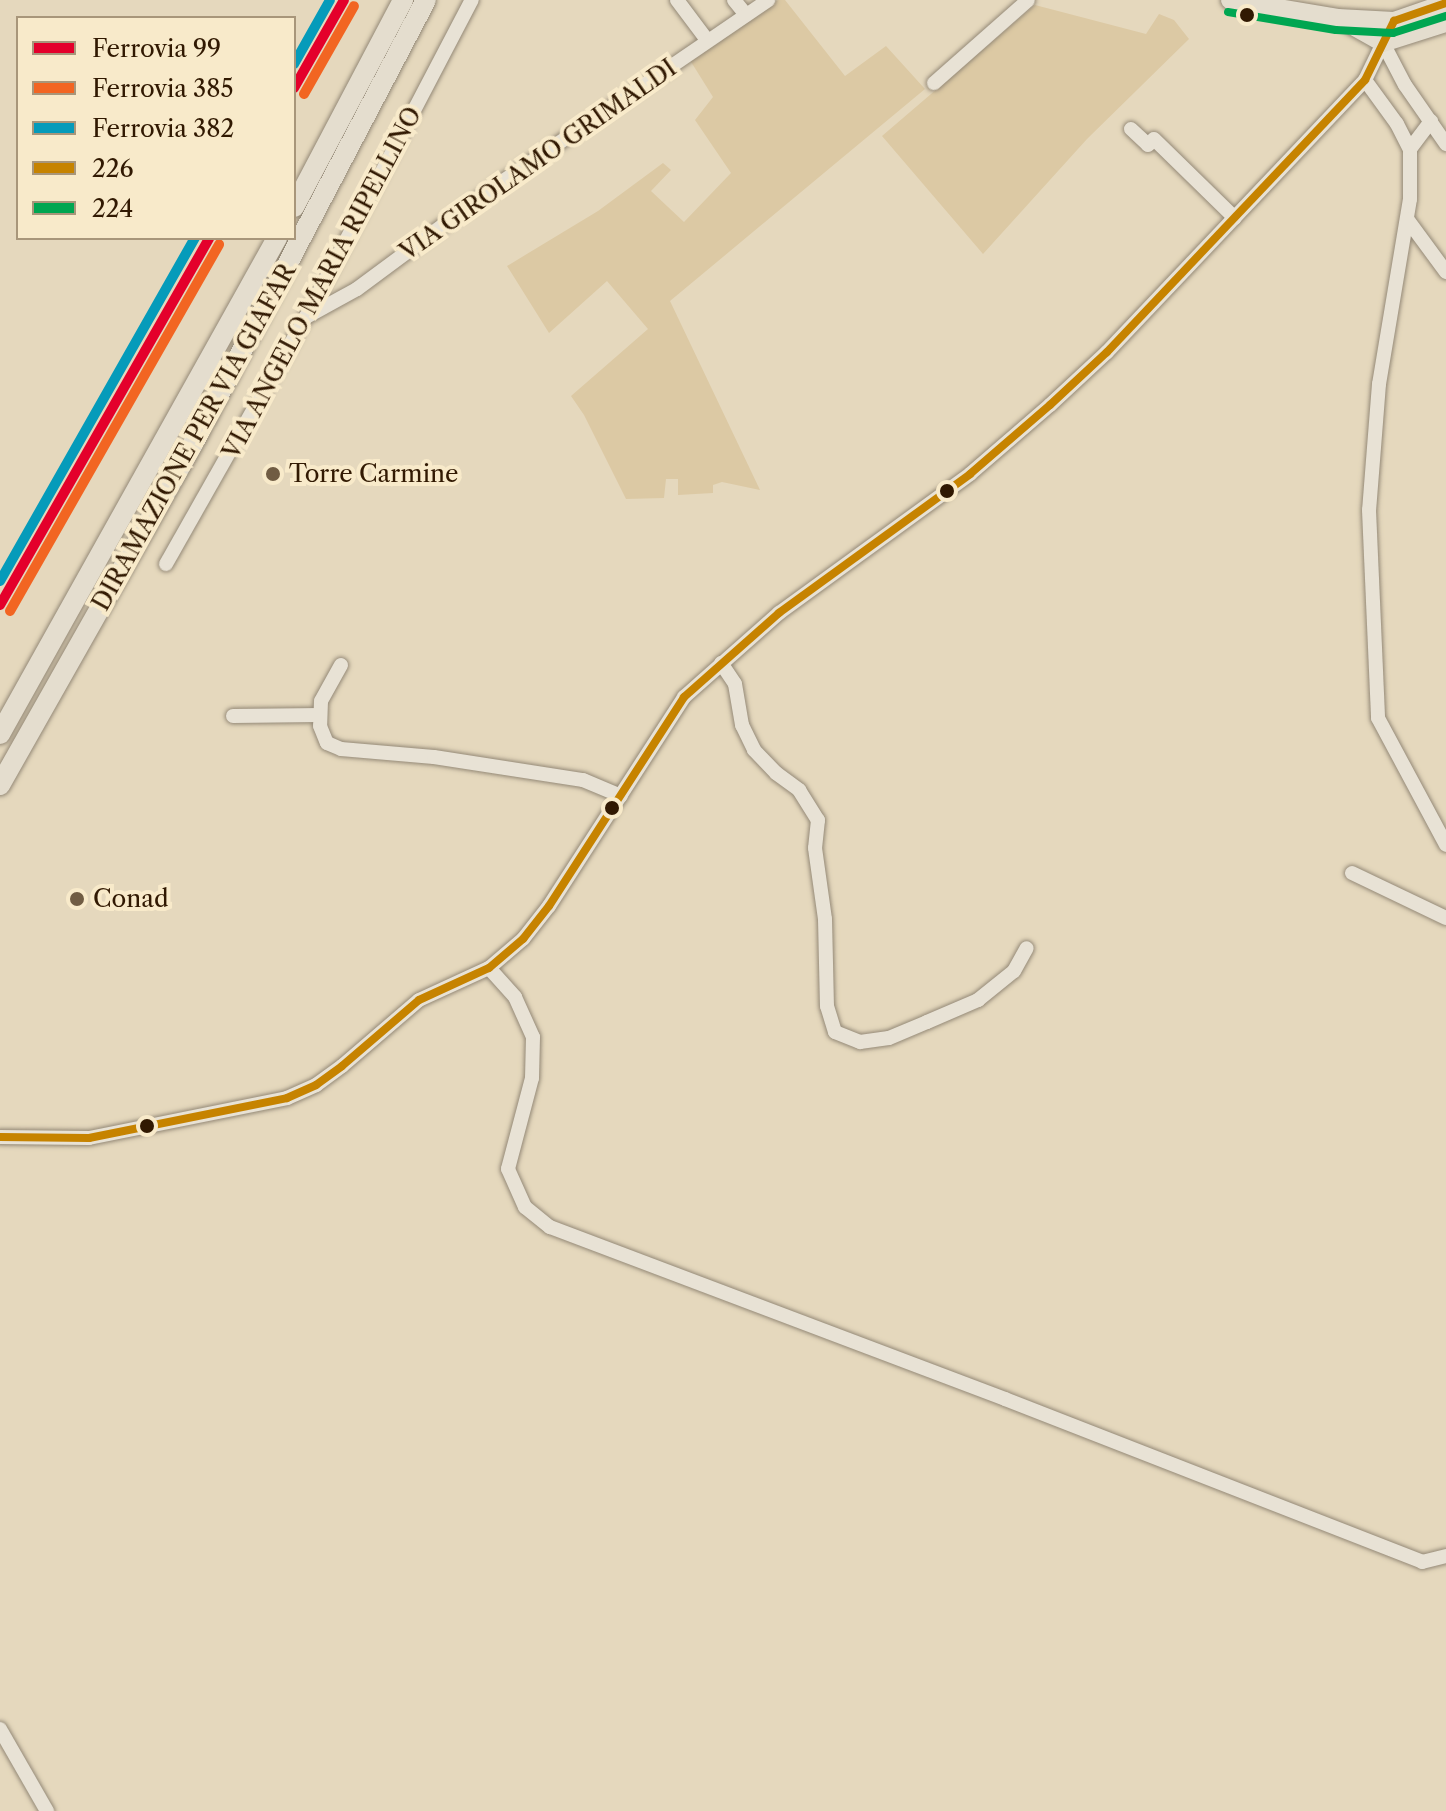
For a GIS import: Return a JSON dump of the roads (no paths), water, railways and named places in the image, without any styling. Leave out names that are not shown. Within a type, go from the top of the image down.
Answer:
[{"type":"highway","points":[[296,203],[403,0]]},
{"type":"highway","name":"DIRAMAZIONE PER VIA GIAFAR","points":[[0,785],[186,457],[426,0]]},
{"type":"highway","points":[[337,172],[433,0]]},
{"type":"highway","name":"DIRAMAZIONE PER VIA GIAFAR","points":[[0,734],[276,240]]},
{"type":"main road","points":[[1230,0],[1338,18],[1394,21],[1420,8],[1446,3]]},
{"type":"main road","points":[[1338,18],[1383,43],[1446,23]]},
{"type":"main road","points":[[1383,43],[1394,21]]},
{"type":"street","name":"VIA ANGELO MARIA RIPELLINO","points":[[166,564],[306,317],[472,0]]},
{"type":"street","points":[[677,0],[707,40]]},
{"type":"street","points":[[734,0],[746,15]]},
{"type":"street","name":"VIA GIROLAMO GRIMALDI","points":[[306,317],[357,289],[503,181],[768,0]]},
{"type":"street","points":[[934,83],[1028,0]]},
{"type":"street","points":[[0,1137],[89,1138],[287,1098],[316,1085],[342,1066],[419,1000],[489,968],[523,939],[540,917],[684,697],[779,613],[970,474],[1050,405],[1235,218],[1365,80],[1383,43]]},
{"type":"street","points":[[1383,43],[1446,144]]},
{"type":"street","points":[[1365,80],[1397,124],[1410,149],[1407,219],[1379,384],[1369,510],[1378,718],[1446,845]]},
{"type":"street","points":[[1410,149],[1431,121]]},
{"type":"street","points":[[1131,129],[1148,145],[1154,139],[1235,218]]},
{"type":"street","points":[[1407,219],[1446,272]]},
{"type":"street","points":[[721,663],[735,684],[742,725],[754,750],[776,773],[799,790],[818,820],[815,848],[825,919],[827,1006],[835,1032],[860,1042],[889,1038],[978,1000],[1014,971],[1027,948]]},
{"type":"street","points":[[341,665],[327,684],[320,715],[320,726],[327,743],[341,749],[434,757],[583,780],[621,796]]},
{"type":"street","points":[[233,716],[320,715]]},
{"type":"street","points":[[1352,873],[1446,918]]},
{"type":"street","points":[[489,968],[515,997],[533,1037],[532,1078],[508,1169],[525,1207],[550,1227],[1005,1399],[1422,1562],[1446,1556]]},
{"type":"street","points":[[0,1729],[47,1811]]},
{"type":"rail line","name":"382","points":[[296,60],[330,0]]},
{"type":"rail line","name":"99","points":[[296,84],[344,0]]},
{"type":"rail line","name":"385","points":[[304,94],[354,6]]},
{"type":"rail line","name":"382","points":[[0,581],[194,240]]},
{"type":"rail line","name":"99","points":[[0,605],[208,240]]},
{"type":"rail line","name":"385","points":[[10,611],[219,244]]},
{"type":"place","name":"Torre Carmine","points":[[273,474]]},
{"type":"place","name":"Conad","points":[[77,899]]}]
